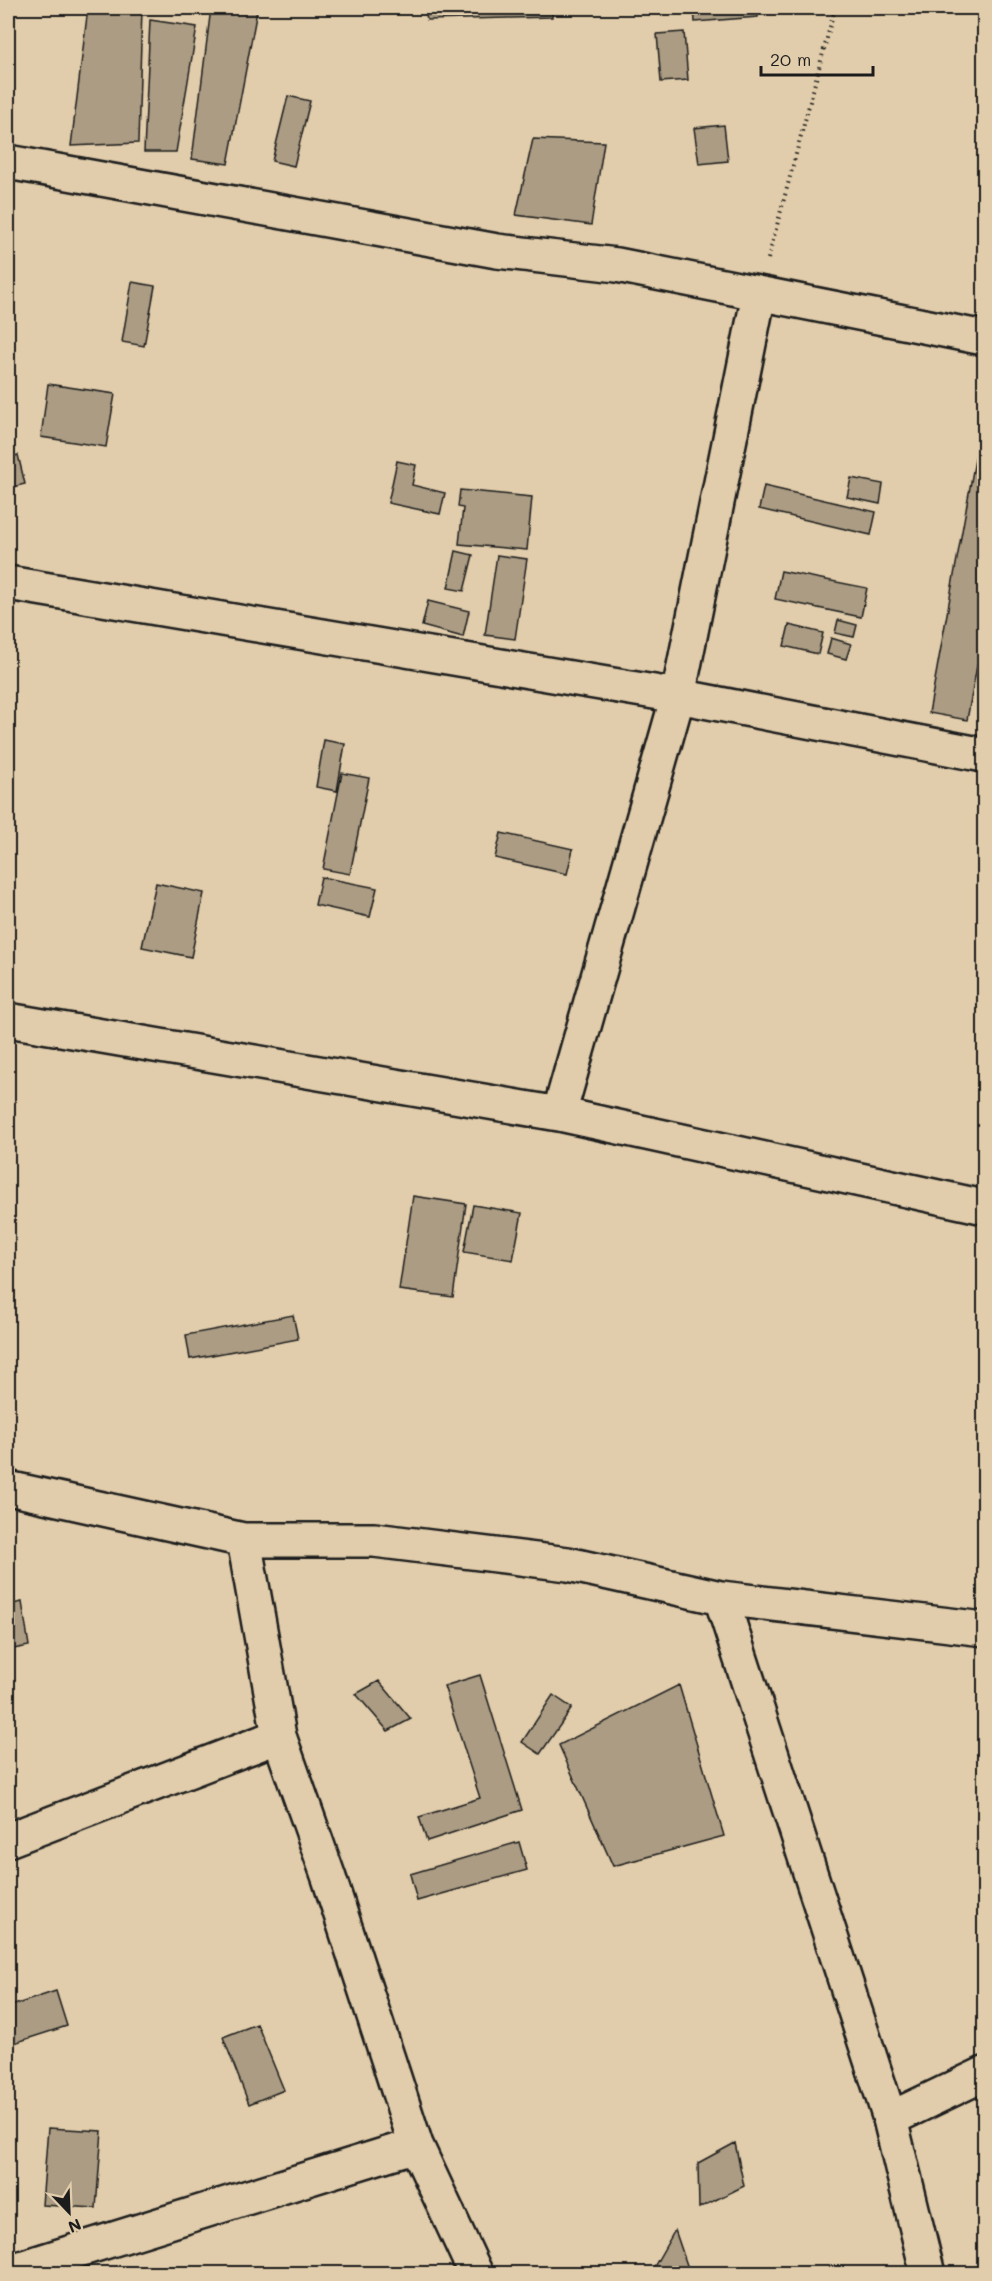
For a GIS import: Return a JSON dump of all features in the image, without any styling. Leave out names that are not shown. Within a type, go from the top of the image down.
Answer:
[{"type":"street","points":[[8,162],[497,250],[617,265],[984,338]]},
{"type":"street","points":[[559,1114],[678,696],[759,294]]},
{"type":"street","points":[[8,583],[678,696],[984,755]]},
{"type":"street","points":[[8,1020],[559,1114],[984,1208]]},
{"type":"street","points":[[8,1488],[244,1540],[386,1542],[568,1564],[721,1598],[984,1629]]},
{"type":"street","points":[[244,1540],[279,1736],[330,1878],[416,2145],[476,2274]]},
{"type":"street","points":[[721,1598],[890,2119],[928,2274]]},
{"type":"street","points":[[8,1840],[279,1736]]},
{"type":"street","points":[[890,2119],[984,2074]]},
{"type":"street","points":[[8,2272],[416,2145]]},
{"type":"path","points":[[759,294],[835,8]]},
{"type":"building","points":[[88,8],[142,8],[138,143],[71,146]]},
{"type":"building","points":[[211,8],[257,11],[228,164],[192,159]]},
{"type":"building","points":[[425,8],[552,8],[552,17],[427,20]]},
{"type":"building","points":[[694,8],[757,8],[758,17],[695,22]]},
{"type":"building","points":[[150,20],[197,27],[176,152],[144,152]]},
{"type":"building","points":[[684,32],[688,80],[661,82],[657,34]]},
{"type":"building","points":[[288,96],[310,101],[294,166],[272,161]]},
{"type":"building","points":[[724,125],[728,161],[699,164],[694,128]]},
{"type":"building","points":[[533,139],[604,142],[591,225],[516,215]]},
{"type":"building","points":[[132,282],[155,286],[144,346],[122,342]]},
{"type":"building","points":[[48,384],[115,394],[106,447],[41,437]]},
{"type":"building","points":[[984,410],[984,628],[967,720],[929,713]]},
{"type":"building","points":[[18,455],[25,484],[8,488],[8,458]]},
{"type":"building","points":[[397,461],[416,465],[412,485],[445,493],[440,514],[388,503]]},
{"type":"building","points":[[851,478],[883,484],[880,504],[847,497]]},
{"type":"building","points":[[764,486],[876,512],[871,535],[759,509]]},
{"type":"building","points":[[460,490],[532,497],[527,550],[459,544],[463,508],[458,507]]},
{"type":"building","points":[[456,551],[473,555],[464,591],[448,588]]},
{"type":"building","points":[[497,555],[527,559],[515,639],[485,635]]},
{"type":"building","points":[[781,571],[867,588],[861,617],[775,599]]},
{"type":"building","points":[[428,601],[469,611],[463,637],[422,626]]},
{"type":"building","points":[[838,620],[857,625],[854,637],[835,633]]},
{"type":"building","points":[[789,625],[823,633],[818,654],[784,646]]},
{"type":"building","points":[[831,638],[851,644],[846,659],[827,654]]},
{"type":"building","points":[[324,740],[345,744],[337,791],[316,787]]},
{"type":"building","points":[[342,773],[369,778],[350,874],[323,869]]},
{"type":"building","points":[[501,833],[573,849],[567,874],[495,858]]},
{"type":"building","points":[[321,877],[377,888],[370,917],[315,905]]},
{"type":"building","points":[[156,883],[204,893],[191,957],[142,947]]},
{"type":"building","points":[[413,1196],[466,1204],[453,1297],[399,1290]]},
{"type":"building","points":[[473,1205],[522,1213],[513,1260],[464,1252]]},
{"type":"building","points":[[293,1315],[298,1339],[190,1359],[186,1335]]},
{"type":"building","points":[[22,1602],[29,1646],[8,1650],[8,1605]]},
{"type":"building","points":[[480,1675],[522,1810],[427,1841],[419,1817],[480,1798],[444,1686]]},
{"type":"building","points":[[379,1681],[411,1719],[388,1731],[356,1694]]},
{"type":"building","points":[[679,1685],[724,1836],[613,1866],[559,1745]]},
{"type":"building","points":[[553,1695],[572,1708],[540,1754],[522,1742]]},
{"type":"building","points":[[519,1842],[527,1870],[417,1901],[410,1874]]},
{"type":"building","points":[[56,1991],[67,2026],[8,2045],[8,2007]]},
{"type":"building","points":[[257,2024],[284,2090],[249,2104],[223,2037]]},
{"type":"building","points":[[48,2128],[102,2131],[96,2208],[42,2205]]},
{"type":"building","points":[[735,2143],[744,2186],[699,2208],[698,2163]]},
{"type":"building","points":[[675,2230],[690,2274],[650,2274]]}]
